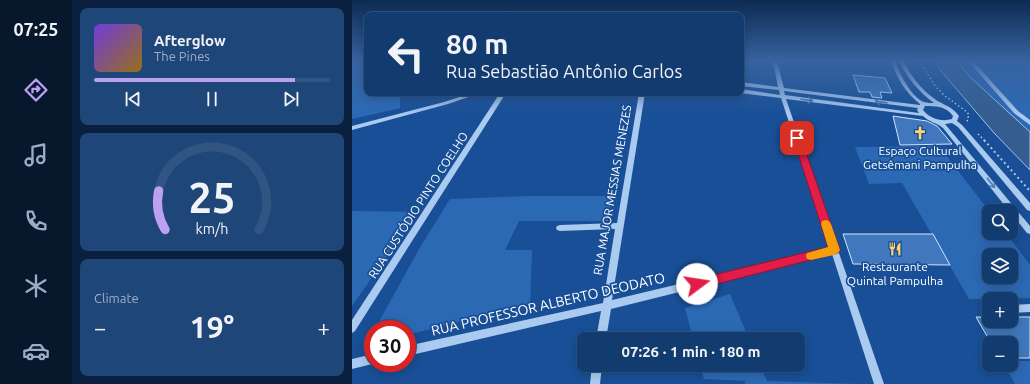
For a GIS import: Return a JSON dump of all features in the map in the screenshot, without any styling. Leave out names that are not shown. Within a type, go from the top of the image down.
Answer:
[{"type":"street","points":[[779,79],[782,93],[879,384]]},
{"type":"street","points":[[900,79],[922,106],[921,113],[924,115]]},
{"type":"street","points":[[912,79],[925,94],[940,105],[955,113],[956,118],[953,121]]},
{"type":"street","points":[[985,79],[1016,112],[1030,123]]},
{"type":"street","points":[[744,85],[782,93],[924,115],[939,121],[953,121],[960,126],[1030,208]]},
{"type":"street","points":[[744,91],[782,93],[922,106],[940,105]]},
{"type":"street","points":[[352,128],[468,96]]},
{"type":"street","name":"RUA CUSTÓDIO PINTO COELHO","points":[[352,328],[501,96]]},
{"type":"street","name":"RUA MAJOR MESSIAS MENEZES","points":[[602,332],[641,96]]},
{"type":"street","points":[[939,121],[1030,231]]},
{"type":"street","points":[[560,228],[619,226]]},
{"type":"street","name":"RUA PROFESSOR ALBERTO DEODATO","points":[[416,350],[606,306],[834,250]]},
{"type":"street","points":[[1018,309],[1030,308]]},
{"type":"street","points":[[352,364],[364,361]]},
{"type":"street","points":[[595,384],[596,372]]},
{"type":"path","points":[[930,79],[936,88],[967,111],[969,115],[966,120],[970,124]]},
{"type":"path","points":[[978,134],[1030,191]]},
{"type":"shaded area","points":[[352,79],[364,79],[364,96],[400,96],[400,108],[352,119]]},
{"type":"shaded area","points":[[948,79],[972,79],[1030,132],[1030,170],[995,134]]},
{"type":"shaded area","points":[[972,79],[1030,79],[1030,132]]},
{"type":"shaded area","points":[[939,146],[984,204],[982,204],[982,240],[1011,240],[1017,248],[982,248],[982,284],[1018,284],[1018,249],[1030,265],[1030,298],[1018,298],[1018,292],[982,292],[982,299],[969,299],[902,183],[869,184],[855,147]]},
{"type":"shaded area","points":[[530,196],[613,196],[608,221],[519,221],[505,250],[532,250],[530,307],[473,318],[416,333],[416,320],[380,320],[419,249],[450,199]]},
{"type":"shaded area","points":[[352,211],[418,212],[352,306]]},
{"type":"shaded area","points":[[730,294],[746,332],[691,332],[685,308]]},
{"type":"shaded area","points":[[1018,361],[1030,361],[1030,384],[1015,384],[1008,372],[1018,372]]},
{"type":"shaded area","points":[[702,372],[763,372],[767,381],[859,384],[745,384],[745,381],[751,381],[704,379]]},
{"type":"building","points":[[854,79],[885,79],[892,93],[880,92],[882,98],[872,97],[870,92],[859,92]]},
{"type":"building","name":"Espaço Cultural Getsêmani Pampulha","points":[[893,116],[927,121],[937,126],[952,144],[900,145]]},
{"type":"building","name":"Restaurante Quintal Pampulha","points":[[843,234],[933,234],[950,265],[853,264]]},
{"type":"building","points":[[976,317],[982,317],[982,327]]},
{"type":"building","points":[[1018,317],[1030,317],[1030,358],[1018,358],[1018,336],[987,336],[982,328],[1018,328]]},
{"type":"slow traffic","points":[[811,256],[834,250],[826,224]]},
{"type":"place","name":"Espaço Cultural Getsêmani Pampulha","points":[[920,133]]},
{"type":"place","name":"Restaurante Quintal Pampulha","points":[[895,249]]},
{"type":"route","points":[[697,284],[834,250],[797,138]]}]
